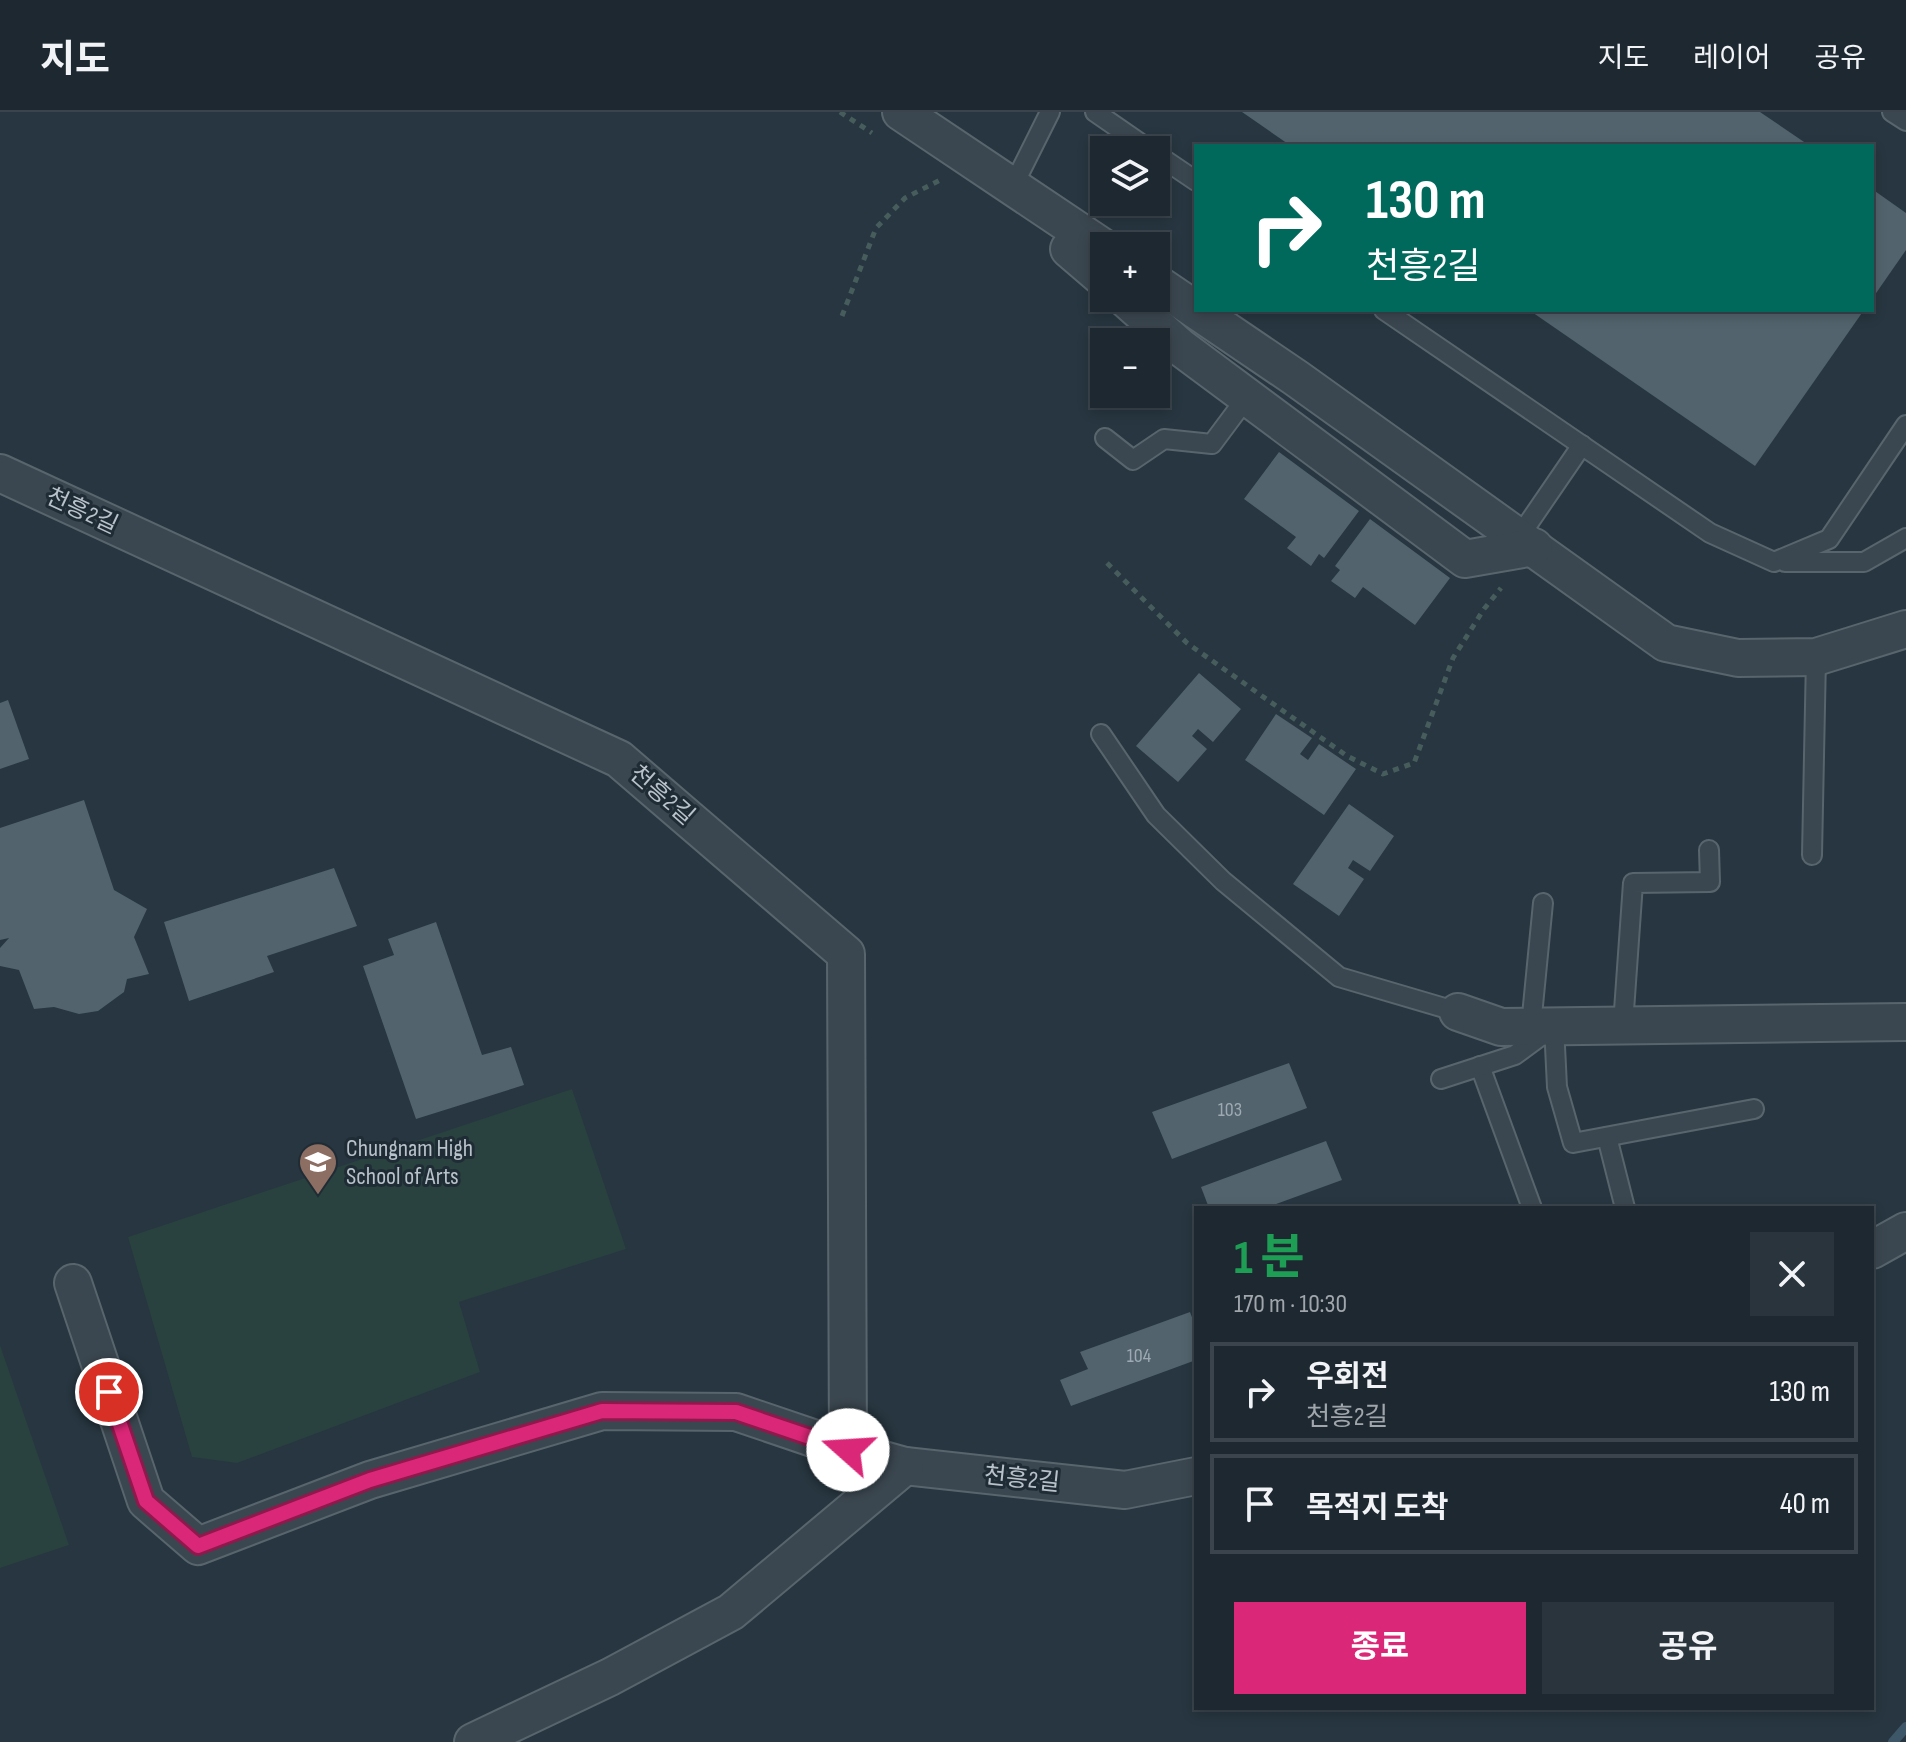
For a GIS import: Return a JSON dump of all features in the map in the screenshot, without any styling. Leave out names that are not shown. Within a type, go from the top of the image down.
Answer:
[{"type":"street","points":[[901,112],[1013,186],[1087,248]]},
{"type":"street","points":[[1170,292],[1194,309]]},
{"type":"street","points":[[1141,312],[1180,347],[1465,559],[1527,542]]},
{"type":"street","points":[[1199,312],[1666,643],[1738,658],[1816,657],[1906,629]]},
{"type":"street","name":"천흥2길","points":[[0,473],[619,759],[846,954],[848,1450]]},
{"type":"street","points":[[1458,1012],[1501,1027],[1906,1022]]},
{"type":"street","points":[[1874,1249],[1906,1231]]},
{"type":"street","name":"천흥2길","points":[[73,1283],[146,1501],[198,1546],[370,1480],[602,1411],[736,1412],[905,1466],[1125,1490],[1194,1476]]},
{"type":"street","points":[[473,1742],[610,1677],[731,1612],[905,1466]]},
{"type":"lane","points":[[1013,186],[1050,112]]},
{"type":"lane","points":[[1095,112],[1130,136]]},
{"type":"lane","points":[[1892,112],[1906,121]]},
{"type":"lane","points":[[1170,163],[1194,180]]},
{"type":"lane","points":[[1387,312],[1710,533],[1774,562],[1864,562],[1906,538]]},
{"type":"lane","points":[[1105,438],[1133,460],[1164,439],[1212,444],[1247,397]]},
{"type":"lane","points":[[1774,562],[1829,539],[1906,425]]},
{"type":"lane","points":[[1527,542],[1582,445]]},
{"type":"lane","points":[[1812,855],[1816,657]]},
{"type":"lane","points":[[1101,734],[1156,815],[1223,881],[1339,977],[1458,1012]]},
{"type":"lane","points":[[1623,1025],[1633,883],[1710,882],[1709,850]]},
{"type":"lane","points":[[1543,903],[1542,1026],[1573,1143],[1754,1109]]},
{"type":"lane","points":[[1441,1079],[1515,1055],[1542,1026]]},
{"type":"lane","points":[[1480,1066],[1531,1206]]},
{"type":"lane","points":[[1607,1137],[1624,1206]]},
{"type":"path","points":[[842,316],[876,228],[905,198],[943,178]]},
{"type":"path","points":[[1107,563],[1187,643],[1347,756],[1383,774],[1414,763],[1453,658],[1527,542]]},
{"type":"green space","points":[[572,1089],[626,1249],[459,1302],[480,1372],[237,1463],[192,1457],[128,1237]]},
{"type":"green space","points":[[0,1345],[69,1545],[0,1568]]},
{"type":"building","points":[[1242,112],[1760,112],[1807,144],[1288,144]]},
{"type":"building","points":[[1874,190],[1906,213],[1906,250],[1874,296]]},
{"type":"building","points":[[1532,312],[1863,312],[1755,466]]},
{"type":"building","points":[[1279,452],[1359,511],[1324,558],[1319,554],[1311,566],[1287,548],[1296,537],[1244,499]]},
{"type":"building","points":[[1370,519],[1450,578],[1415,625],[1363,587],[1355,598],[1331,581],[1340,570],[1335,566]]},
{"type":"building","points":[[1199,673],[1241,709],[1213,742],[1198,729],[1192,736],[1207,749],[1178,782],[1136,746]]},
{"type":"building","points":[[8,700],[29,759],[0,769],[0,703]]},
{"type":"building","points":[[1276,714],[1312,738],[1300,754],[1308,760],[1319,744],[1356,769],[1324,815],[1245,760]]},
{"type":"building","points":[[84,800],[114,890],[147,909],[134,937],[149,974],[127,979],[124,992],[98,1011],[79,1014],[54,1007],[34,1009],[19,970],[0,966],[0,948],[9,938],[0,940],[0,828]]},
{"type":"building","points":[[1349,804],[1394,836],[1370,871],[1353,860],[1348,868],[1364,879],[1339,916],[1293,884]]},
{"type":"building","points":[[334,868],[357,926],[267,956],[274,972],[189,1001],[164,922]]},
{"type":"building","points":[[436,922],[482,1055],[511,1047],[524,1085],[416,1119],[363,966],[394,955],[388,939]]},
{"type":"building","points":[[1289,1063],[1307,1108],[1172,1159],[1152,1112]]},
{"type":"building","points":[[1326,1141],[1342,1180],[1270,1206],[1208,1206],[1201,1187]]},
{"type":"building","points":[[1190,1312],[1194,1323],[1194,1361],[1071,1406],[1060,1380],[1088,1369],[1080,1352]]},
{"type":"waterway","points":[[1893,1742],[1906,1727]]},
{"type":"place","name":"Chungnam High School of Arts","points":[[318,1196]]},
{"type":"route","points":[[109,1392],[146,1501],[198,1546],[370,1480],[602,1411],[736,1412],[848,1450]]}]
